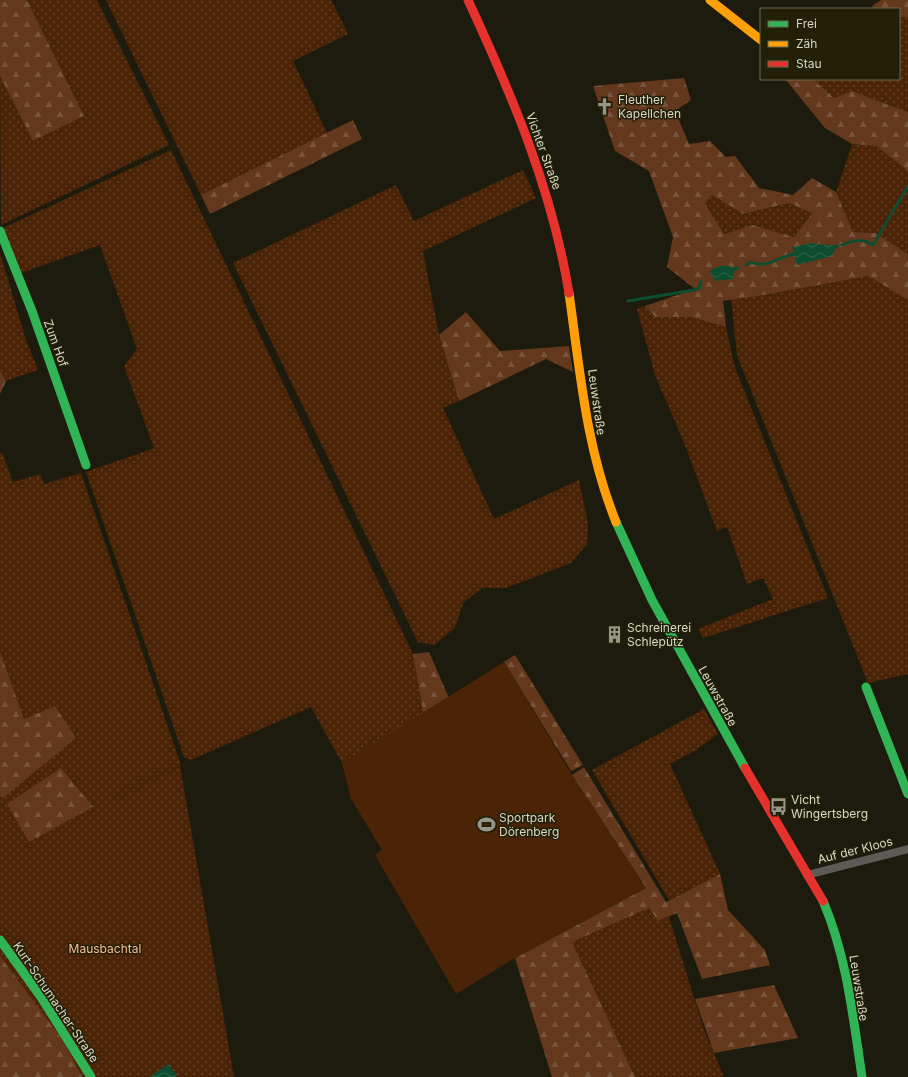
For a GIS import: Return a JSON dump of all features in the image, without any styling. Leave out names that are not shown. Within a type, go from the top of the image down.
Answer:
[{"type":"street","name":"Vichter Straße","points":[[468,0],[499,65],[545,185],[565,268],[573,317]]},
{"type":"street","points":[[710,0],[760,39]]},
{"type":"street","name":"Zum Hof","points":[[0,231],[32,311],[86,465]]},
{"type":"street","name":"Leuwstraße","points":[[573,317],[590,440],[602,485],[616,524],[634,565],[678,648],[832,919],[840,945],[862,1077]]},
{"type":"street","points":[[866,687],[908,794]]},
{"type":"street","name":"Auf der Kloos","points":[[808,875],[908,849]]},
{"type":"street","name":"Kurt-Schumacher-Straße","points":[[0,940],[41,997],[91,1077]]},
{"type":"green space","points":[[0,0],[27,0],[84,116],[33,141],[0,76]]},
{"type":"green space","points":[[27,0],[97,0],[169,145],[1,225],[0,76],[33,141],[84,116]]},
{"type":"green space","points":[[106,0],[331,0],[348,34],[293,61],[327,133],[201,195]]},
{"type":"green space","points":[[881,0],[908,0],[908,17],[900,17],[900,8],[873,8],[872,6]]},
{"type":"green space","points":[[900,17],[908,17],[908,112],[852,91],[834,98],[814,80],[900,80]]},
{"type":"green space","points":[[684,78],[691,100],[675,111],[689,144],[710,141],[726,157],[735,156],[759,188],[793,195],[812,178],[836,192],[853,232],[876,233],[908,254],[908,300],[868,276],[723,301],[726,327],[690,317],[655,317],[645,306],[695,289],[667,267],[673,237],[649,171],[615,151],[593,86]],"holes":[[[712,195],[743,214],[789,203],[812,213],[794,237],[753,225],[724,234],[705,203]]]},
{"type":"green space","points":[[786,80],[814,80],[834,98],[852,91],[908,112],[908,171],[876,146],[852,144],[825,128]]},
{"type":"green space","points":[[353,120],[362,139],[210,214],[201,195]]},
{"type":"green space","points":[[852,144],[876,146],[908,171],[908,254],[876,233],[853,232],[836,192]]},
{"type":"green space","points":[[171,150],[413,654],[423,712],[342,763],[311,707],[191,760],[184,757],[86,472],[154,448],[124,366],[137,349],[100,245],[21,273],[3,228]]},
{"type":"green space","points":[[523,170],[536,198],[423,251],[439,335],[459,401],[443,408],[494,519],[579,480],[588,524],[587,544],[571,563],[506,588],[482,588],[463,603],[455,628],[434,645],[418,642],[233,263],[396,185],[414,221]]},
{"type":"green space","points":[[712,195],[743,214],[789,203],[812,212],[794,237],[753,225],[724,234],[705,203]]},
{"type":"green space","points":[[0,253],[26,340],[38,370],[6,381],[0,370]]},
{"type":"green space","points":[[868,276],[908,300],[908,674],[868,683],[737,355],[731,298],[764,295]]},
{"type":"green space","points":[[645,306],[655,317],[690,317],[726,327],[735,368],[828,598],[703,638],[698,629],[773,599],[763,578],[747,584],[727,527],[717,531],[685,445],[655,375],[637,309]]},
{"type":"green space","points":[[466,312],[500,351],[569,346],[573,372],[546,359],[459,401],[439,335]]},
{"type":"green space","points":[[0,370],[6,381],[0,394]]},
{"type":"green space","name":"Mausbachtal","points":[[0,453],[2,453],[13,482],[40,474],[44,484],[81,473],[181,765],[111,798],[180,766],[234,1077],[69,1077],[0,984]]},
{"type":"green space","points":[[0,652],[24,719],[55,706],[76,738],[3,798],[0,796]]},
{"type":"green space","points":[[429,652],[449,698],[342,763],[423,712],[413,654]]},
{"type":"green space","points":[[515,655],[583,765],[571,771],[504,662]]},
{"type":"green space","name":"Sportpark Dörenberg","points":[[504,662],[572,775],[646,888],[515,958],[456,994],[375,855],[382,850],[351,799],[342,763]]},
{"type":"green space","points":[[704,709],[718,734],[696,750],[670,764],[720,874],[669,900],[592,770]]},
{"type":"green space","points":[[584,767],[666,902],[720,874],[728,910],[765,950],[770,965],[702,979],[677,913],[658,921],[649,908],[572,942],[635,1077],[552,1077],[515,958],[646,888],[572,775]]},
{"type":"green space","points":[[61,768],[93,807],[29,842],[7,804]]},
{"type":"green space","points":[[649,908],[658,920],[669,917],[704,1030],[724,1077],[635,1077],[571,942]]},
{"type":"green space","points":[[0,956],[64,1042],[82,1077],[0,1077]]},
{"type":"green space","points":[[774,985],[798,1038],[714,1053],[695,999]]},
{"type":"water","points":[[811,243],[842,245],[835,249],[832,256],[797,265],[792,247]]},
{"type":"water","points":[[720,266],[731,266],[735,269],[733,279],[716,281],[710,273],[712,269]]},
{"type":"water","points":[[169,1064],[177,1077],[149,1077]]},
{"type":"waterway","points":[[842,245],[858,240],[866,241],[873,245],[908,186]]},
{"type":"waterway","points":[[746,265],[751,262],[757,264],[772,262],[794,254]]},
{"type":"waterway","points":[[628,301],[694,290],[699,288],[701,282]]},
{"type":"traffic: fast","points":[[0,231],[32,311],[86,465]]},
{"type":"traffic: fast","points":[[616,522],[652,600],[745,768]]},
{"type":"traffic: fast","points":[[866,687],[908,794]]},
{"type":"traffic: fast","points":[[823,901],[844,965],[862,1077]]},
{"type":"traffic: fast","points":[[0,940],[41,997],[91,1077]]},
{"type":"traffic: slow","points":[[710,0],[760,39]]},
{"type":"traffic: slow","points":[[569,293],[585,409],[598,466],[616,522]]},
{"type":"traffic: jam","points":[[468,0],[500,71],[529,143],[562,254],[569,293]]},
{"type":"traffic: jam","points":[[745,768],[823,901]]},
{"type":"place","name":"Fleuther Kapellchen","points":[[605,106]]},
{"type":"place","name":"Schreinerei Schlepütz","points":[[614,634]]},
{"type":"place","name":"Vicht Wingertsberg","points":[[778,806]]},
{"type":"place","name":"Sportpark Dörenberg","points":[[486,824]]}]
